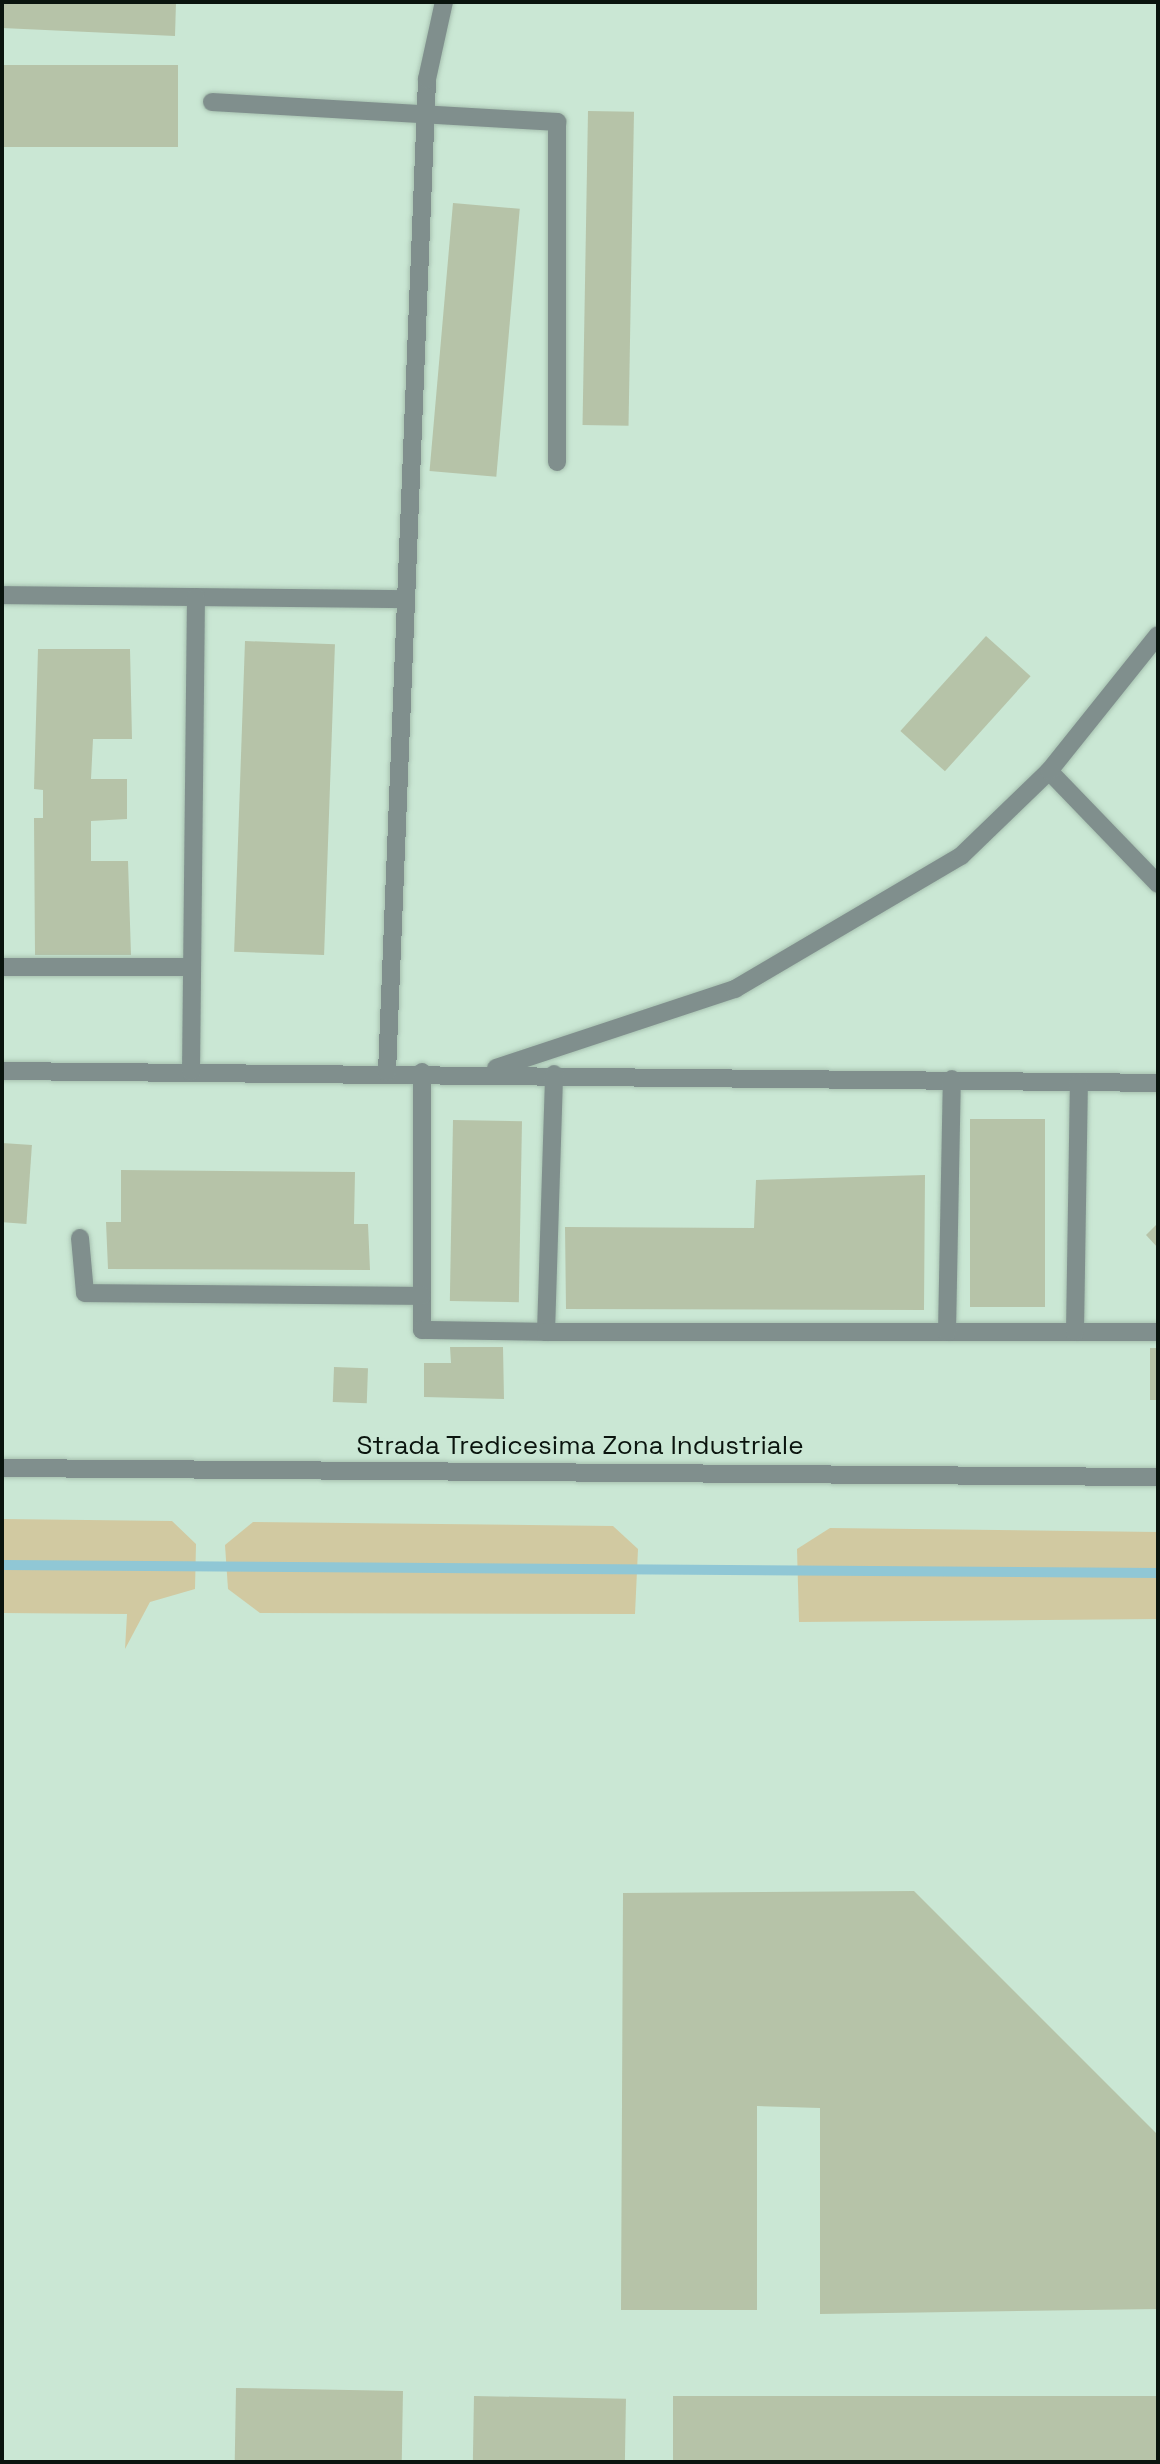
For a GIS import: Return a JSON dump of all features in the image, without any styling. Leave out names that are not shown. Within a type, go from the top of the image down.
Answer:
[{"type":"street","points":[[387,1072],[425,116],[444,2]]},
{"type":"street","points":[[212,102],[557,122],[557,462]]},
{"type":"street","points":[[2,595],[405,599]]},
{"type":"street","points":[[191,1072],[196,597]]},
{"type":"street","points":[[480,1073],[734,989],[961,856],[1049,771],[1158,635]]},
{"type":"street","points":[[1049,771],[1158,884]]},
{"type":"street","points":[[2,967],[192,967]]},
{"type":"street","points":[[2,1071],[422,1072],[1158,1083]]},
{"type":"street","points":[[422,1072],[422,1330],[1158,1332]]},
{"type":"street","points":[[546,1332],[554,1074]]},
{"type":"street","points":[[947,1332],[952,1079]]},
{"type":"street","points":[[1075,1332],[1079,1082]]},
{"type":"street","points":[[80,1238],[85,1293],[422,1296]]},
{"type":"street","name":"Strada Tredicesima Zona Industriale","points":[[2,1468],[1158,1477]]},
{"type":"shaded area","points":[[2,1519],[172,1521],[196,1544],[195,1589],[150,1602],[125,1649],[127,1614],[2,1613]]},
{"type":"shaded area","points":[[253,1522],[613,1526],[638,1549],[635,1614],[260,1613],[228,1589],[225,1545]]},
{"type":"shaded area","points":[[830,1528],[1158,1532],[1158,1619],[799,1622],[797,1549]]},
{"type":"building","points":[[2,2],[176,2],[175,36],[2,28]]},
{"type":"building","points":[[2,65],[178,65],[178,147],[2,147]]},
{"type":"building","points":[[588,111],[634,112],[629,426],[583,425]]},
{"type":"building","points":[[453,203],[520,209],[496,477],[430,471]]},
{"type":"building","points":[[986,636],[1031,676],[945,771],[900,731]]},
{"type":"building","points":[[245,641],[335,644],[324,955],[234,952]]},
{"type":"building","points":[[38,649],[130,649],[132,739],[93,739],[91,779],[127,779],[127,819],[91,821],[91,861],[128,861],[131,955],[35,955],[34,818],[43,818],[43,790],[34,789]]},
{"type":"building","points":[[970,1119],[1045,1119],[1045,1307],[970,1307]]},
{"type":"building","points":[[453,1120],[522,1121],[519,1302],[450,1301]]},
{"type":"building","points":[[2,1143],[32,1145],[26,1224],[2,1222]]},
{"type":"building","points":[[121,1170],[355,1172],[354,1224],[368,1224],[370,1270],[108,1269],[106,1222],[121,1222]]},
{"type":"building","points":[[925,1175],[924,1310],[566,1309],[565,1227],[754,1228],[756,1180]]},
{"type":"building","points":[[1158,1223],[1158,1248],[1146,1235]]},
{"type":"building","points":[[450,1347],[503,1347],[504,1399],[424,1397],[424,1363],[451,1363]]},
{"type":"building","points":[[1150,1348],[1158,1348],[1158,1400],[1150,1400]]},
{"type":"building","points":[[334,1367],[368,1368],[367,1403],[333,1402]]},
{"type":"building","points":[[914,1891],[1158,2135],[1158,2309],[820,2314],[820,2108],[757,2106],[757,2310],[621,2310],[623,1893]]},
{"type":"building","points":[[236,2388],[403,2391],[402,2462],[235,2462]]},
{"type":"building","points":[[474,2396],[626,2399],[625,2462],[473,2462]]},
{"type":"building","points":[[673,2396],[1158,2396],[1158,2462],[673,2462]]},
{"type":"waterway","points":[[2,1565],[1158,1573]]}]
